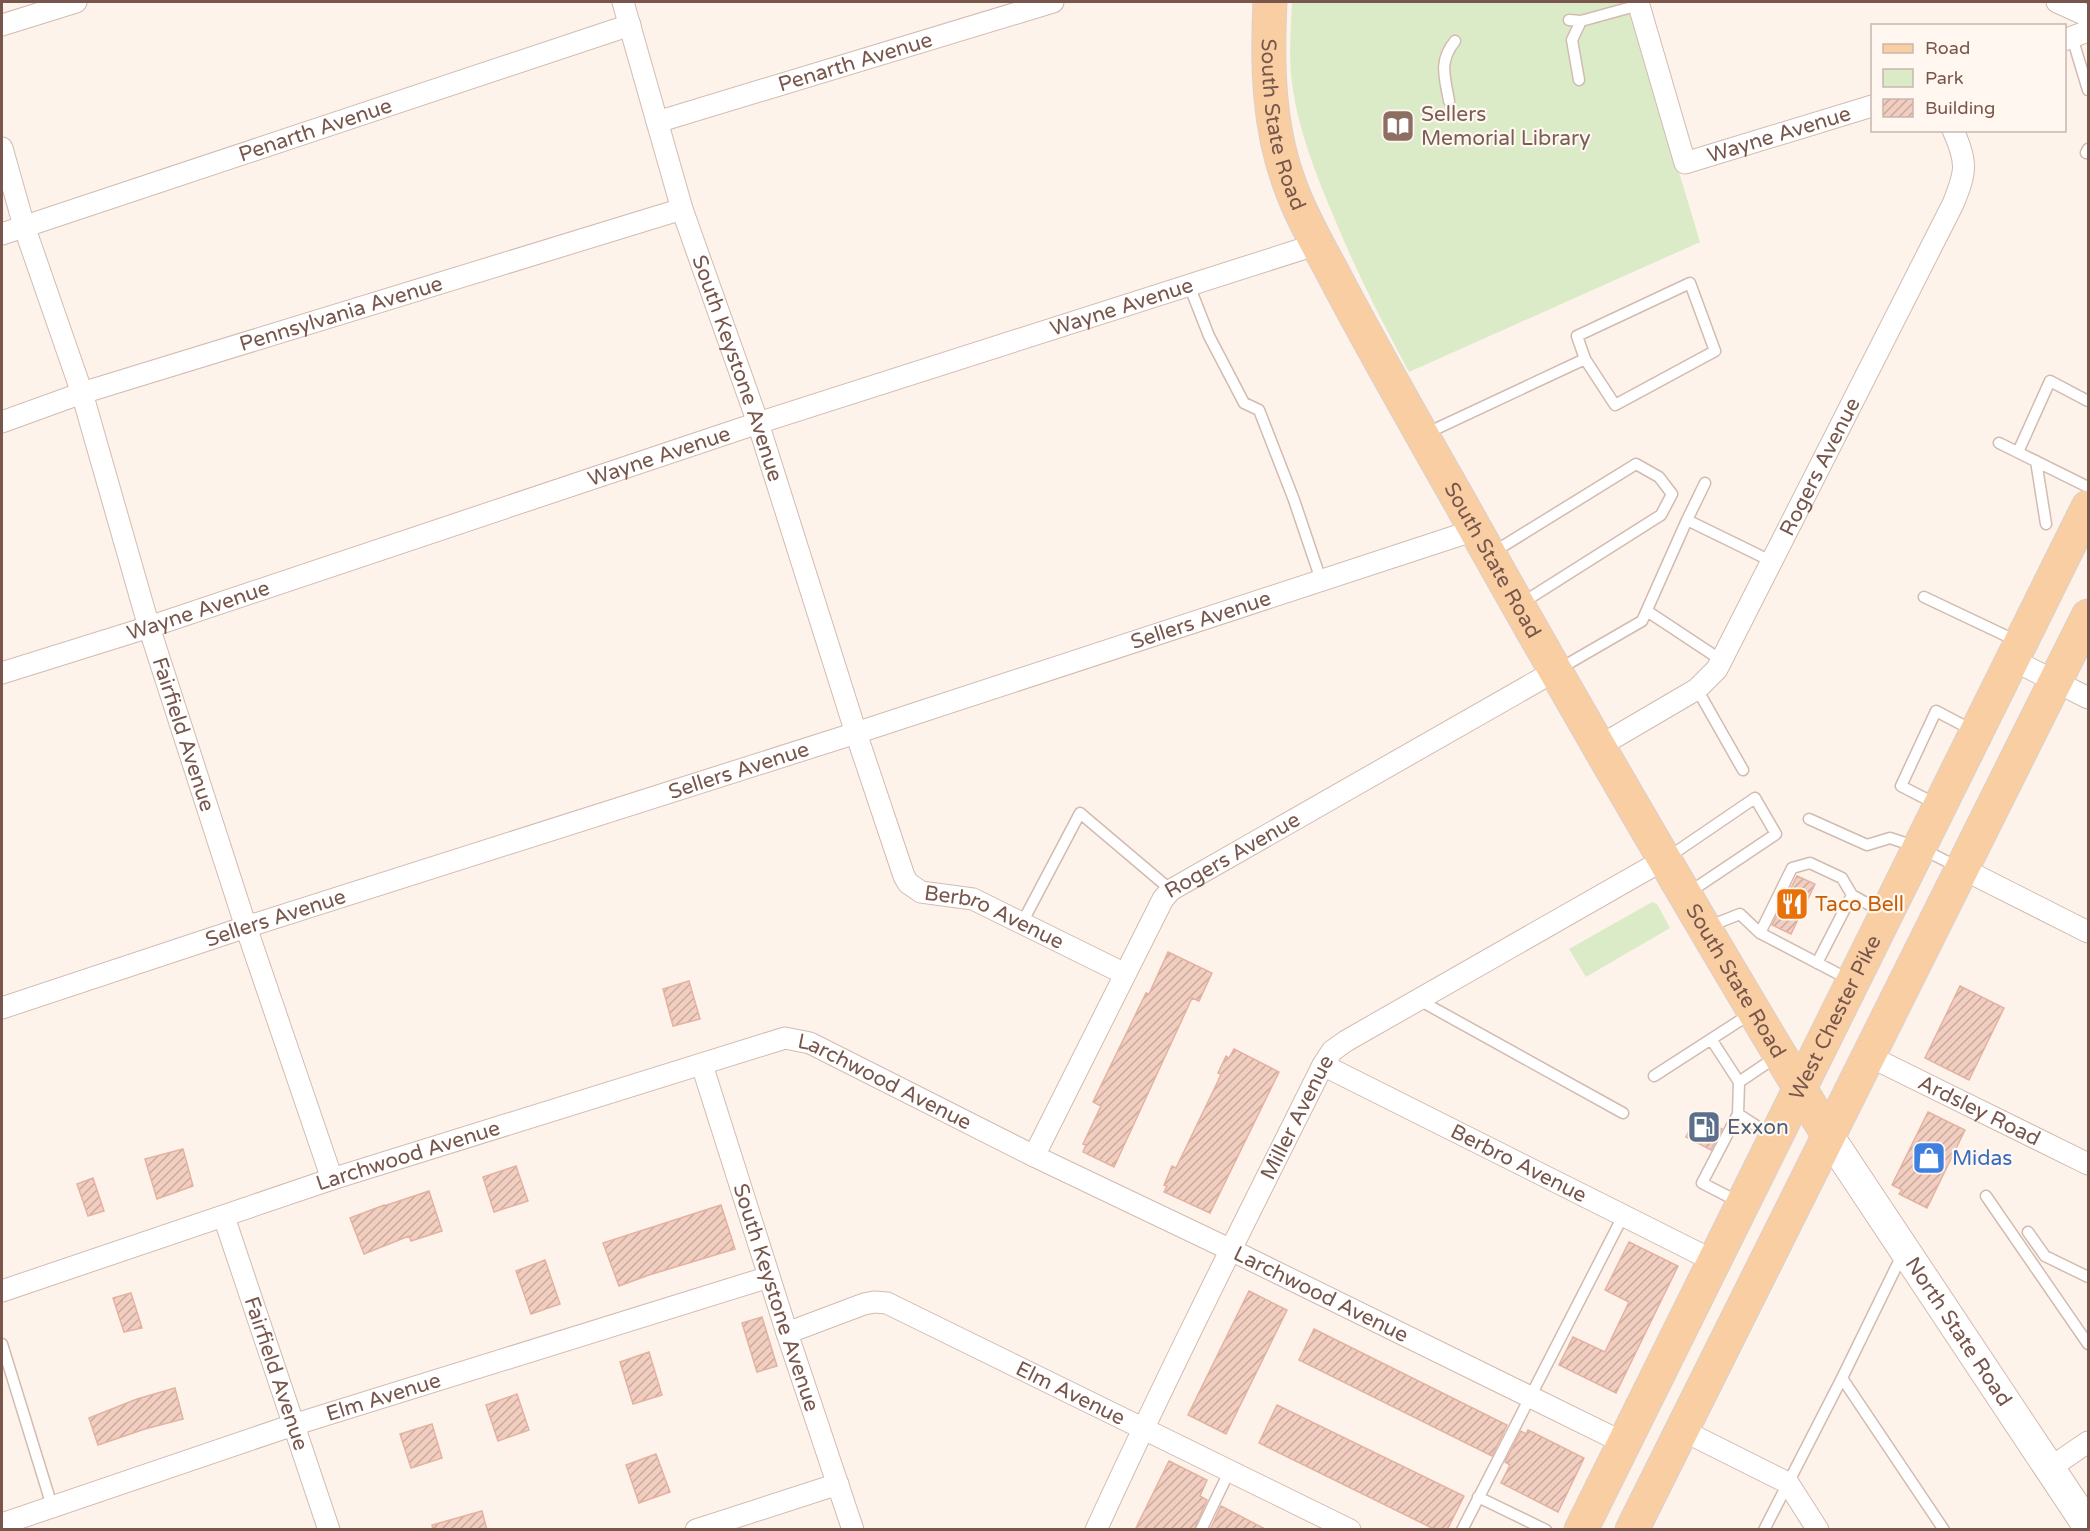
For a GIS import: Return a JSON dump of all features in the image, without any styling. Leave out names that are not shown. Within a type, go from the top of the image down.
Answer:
[{"type":"main road","name":"South State Road","points":[[1270,2],[1270,101],[1290,186],[1318,244],[1363,331],[1598,747],[1828,1135]]},
{"type":"main road","name":"West Chester Pike","points":[[1581,1530],[2088,507]]},
{"type":"main road","points":[[1632,1530],[2088,616]]},
{"type":"main road","name":"North State Road","points":[[1828,1135],[2088,1526]]},
{"type":"street","points":[[2,25],[76,2]]},
{"type":"street","name":"South Keystone Avenue","points":[[623,2],[682,209],[758,423],[856,733]]},
{"type":"street","name":"Penarth Avenue","points":[[657,122],[1053,2]]},
{"type":"street","points":[[2057,2],[2088,16]]},
{"type":"street","name":"Wayne Avenue","points":[[1639,3],[1685,163],[1871,106]]},
{"type":"street","name":"Penarth Avenue","points":[[2,234],[630,25]]},
{"type":"street","name":"Rogers Avenue","points":[[1598,747],[1696,689],[1717,669],[1953,204],[1963,178],[1963,152],[1954,132]]},
{"type":"street","name":"Fairfield Avenue","points":[[2,148],[24,226],[82,393],[149,627],[246,927],[332,1179]]},
{"type":"street","name":"Pennsylvania Avenue","points":[[2,422],[82,393],[682,209]]},
{"type":"street","name":"Wayne Avenue","points":[[2,673],[149,627],[758,423],[1318,244]]},
{"type":"street","name":"Sellers Avenue","points":[[2,1008],[246,927],[856,733],[1321,580],[1482,542]]},
{"type":"street","points":[[2017,652],[2056,682],[2088,698]]},
{"type":"street","name":"Rogers Avenue","points":[[1034,1156],[1163,900],[1171,890],[1556,671]]},
{"type":"street","name":"Berbro Avenue","points":[[856,733],[908,883],[921,892],[973,899],[1125,974]]},
{"type":"street","name":"Miller Avenue","points":[[1096,1530],[1143,1427],[1332,1051],[1665,859]]},
{"type":"street","points":[[1963,869],[2088,932]]},
{"type":"street","name":"Larchwood Avenue","points":[[2,1291],[332,1179],[785,1038],[796,1039],[810,1043],[1034,1156],[1624,1443]]},
{"type":"street","name":"Ardsley Road","points":[[1869,1056],[2088,1164]]},
{"type":"street","name":"South Keystone Avenue","points":[[702,1065],[787,1333],[853,1530]]},
{"type":"street","name":"Berbro Avenue","points":[[1323,1065],[1714,1261]]},
{"type":"street","name":"Fairfield Avenue","points":[[224,1217],[328,1530]]},
{"type":"street","name":"Elm Avenue","points":[[2,1524],[25,1523],[52,1506],[293,1425],[769,1277]]},
{"type":"street","name":"Elm Avenue","points":[[787,1333],[864,1304],[887,1303],[1350,1530]]},
{"type":"street","points":[[1682,1430],[1788,1483],[1818,1530]]},
{"type":"street","points":[[2050,1468],[2088,1442]]},
{"type":"street","points":[[696,1530],[838,1484]]},
{"type":"lane","points":[[1569,20],[1581,21],[1639,3]]},
{"type":"lane","points":[[1579,80],[1572,40],[1581,21]]},
{"type":"lane","points":[[2075,36],[2088,90]]},
{"type":"lane","points":[[1449,101],[1443,68],[1446,52],[1455,41]]},
{"type":"lane","points":[[1690,283],[1715,351],[1615,405],[1585,359],[1577,336],[1690,283]]},
{"type":"lane","points":[[1189,285],[1209,336],[1244,403],[1259,410],[1294,500],[1321,580]]},
{"type":"lane","points":[[1422,436],[1585,359]]},
{"type":"lane","points":[[2018,452],[2050,381],[2088,400]]},
{"type":"lane","points":[[1999,443],[2088,486]]},
{"type":"lane","points":[[2036,461],[2046,524]]},
{"type":"lane","points":[[1482,542],[1636,464],[1659,477],[1671,494],[1661,514],[1518,605]]},
{"type":"lane","points":[[1556,671],[1642,621],[1705,483]]},
{"type":"lane","points":[[1687,520],[1772,561]]},
{"type":"lane","points":[[1924,597],[2017,652]]},
{"type":"lane","points":[[1647,611],[1721,660]]},
{"type":"lane","points":[[1696,689],[1743,770]]},
{"type":"lane","points":[[1940,806],[1901,786],[1936,711],[1977,732]]},
{"type":"lane","points":[[1665,859],[1755,798],[1776,834],[1686,895]]},
{"type":"lane","points":[[1022,923],[1080,813],[1171,890]]},
{"type":"lane","points":[[1809,819],[1867,845],[1890,838],[1920,848],[1963,869]]},
{"type":"lane","points":[[1760,933],[1792,868],[1810,863],[1842,878],[1852,895],[1887,914]]},
{"type":"lane","points":[[1817,963],[1852,895]]},
{"type":"lane","points":[[1705,928],[1740,914],[1760,933],[1853,982]]},
{"type":"lane","points":[[1419,1000],[1623,1113]]},
{"type":"lane","points":[[1654,1076],[1753,1012]]},
{"type":"lane","points":[[1711,1039],[1739,1082],[1738,1114],[1702,1183],[1743,1203]]},
{"type":"lane","points":[[1739,1082],[1779,1055]]},
{"type":"lane","points":[[1738,1114],[1775,1138]]},
{"type":"lane","points":[[1986,1196],[2088,1344]]},
{"type":"lane","points":[[1462,1530],[1623,1216]]},
{"type":"lane","points":[[2028,1232],[2045,1256],[2088,1277]]},
{"type":"lane","points":[[1764,1530],[1905,1250]]},
{"type":"lane","points":[[2,1344],[52,1506]]},
{"type":"lane","points":[[1842,1378],[1944,1530]]},
{"type":"lane","points":[[1201,1530],[1230,1470]]},
{"type":"lane","points":[[1478,1497],[1546,1530]]},
{"type":"green space","points":[[1292,2],[1628,2],[1700,242],[1409,372],[1350,255],[1307,146],[1297,111],[1291,75]]},
{"type":"green space","points":[[1652,902],[1657,904],[1670,928],[1586,977],[1569,949]]},
{"type":"building","name":"Taco Bell","points":[[1797,876],[1815,884],[1791,934],[1772,925]]},
{"type":"building","points":[[1168,952],[1212,973],[1199,1001],[1192,998],[1114,1167],[1083,1152],[1086,1145],[1083,1144],[1101,1106],[1093,1102]]},
{"type":"building","points":[[689,981],[700,1019],[673,1026],[663,989]]},
{"type":"building","points":[[1960,986],[2004,1008],[1969,1080],[1925,1058]]},
{"type":"building","points":[[1234,1049],[1279,1072],[1210,1213],[1164,1192],[1167,1186],[1164,1185],[1172,1166],[1176,1168],[1218,1081],[1221,1074],[1218,1073],[1226,1056],[1229,1058]]},
{"type":"building","name":"Midas","points":[[1928,1112],[1965,1130],[1927,1208],[1899,1194],[1902,1190],[1892,1185]]},
{"type":"building","points":[[1696,1116],[1722,1129],[1711,1150],[1686,1137]]},
{"type":"building","points":[[183,1149],[193,1186],[157,1199],[145,1159]]},
{"type":"building","points":[[516,1166],[528,1201],[494,1212],[483,1177]]},
{"type":"building","points":[[93,1178],[104,1211],[88,1216],[77,1184]]},
{"type":"building","points":[[429,1191],[442,1231],[411,1241],[409,1236],[364,1254],[350,1218]]},
{"type":"building","points":[[721,1205],[735,1249],[619,1286],[603,1243]]},
{"type":"building","points":[[1629,1242],[1678,1266],[1616,1393],[1559,1365],[1573,1337],[1605,1352],[1629,1302],[1605,1290]]},
{"type":"building","points":[[545,1260],[560,1304],[531,1314],[516,1271]]},
{"type":"building","points":[[1249,1291],[1287,1310],[1226,1434],[1188,1415]]},
{"type":"building","points":[[131,1293],[142,1328],[124,1332],[113,1298]]},
{"type":"building","points":[[762,1317],[777,1366],[757,1372],[742,1323]]},
{"type":"building","points":[[1314,1329],[1507,1425],[1492,1456],[1299,1360]]},
{"type":"building","points":[[649,1352],[662,1395],[633,1404],[620,1362]]},
{"type":"building","points":[[175,1388],[183,1419],[98,1445],[89,1418],[137,1399]]},
{"type":"building","points":[[517,1394],[529,1430],[498,1441],[486,1405]]},
{"type":"building","points":[[1277,1405],[1464,1496],[1447,1530],[1436,1530],[1259,1443]]},
{"type":"building","points":[[432,1424],[442,1458],[411,1468],[400,1434]]},
{"type":"building","points":[[1528,1430],[1584,1458],[1558,1512],[1501,1483],[1510,1465],[1505,1462],[1521,1431],[1526,1434]]},
{"type":"building","points":[[656,1454],[670,1492],[639,1503],[626,1465]]},
{"type":"building","points":[[1169,1461],[1207,1480],[1200,1496],[1207,1500],[1194,1530],[1135,1530]]},
{"type":"building","points":[[1221,1506],[1267,1530],[1210,1530]]},
{"type":"building","points":[[482,1511],[487,1530],[433,1530],[432,1525]]},
{"type":"place","name":"Sellers Memorial Library","points":[[1398,126]]},
{"type":"place","name":"Taco Bell","points":[[1792,904]]},
{"type":"place","name":"Exxon","points":[[1704,1127]]},
{"type":"place","name":"Midas","points":[[1929,1158]]}]
